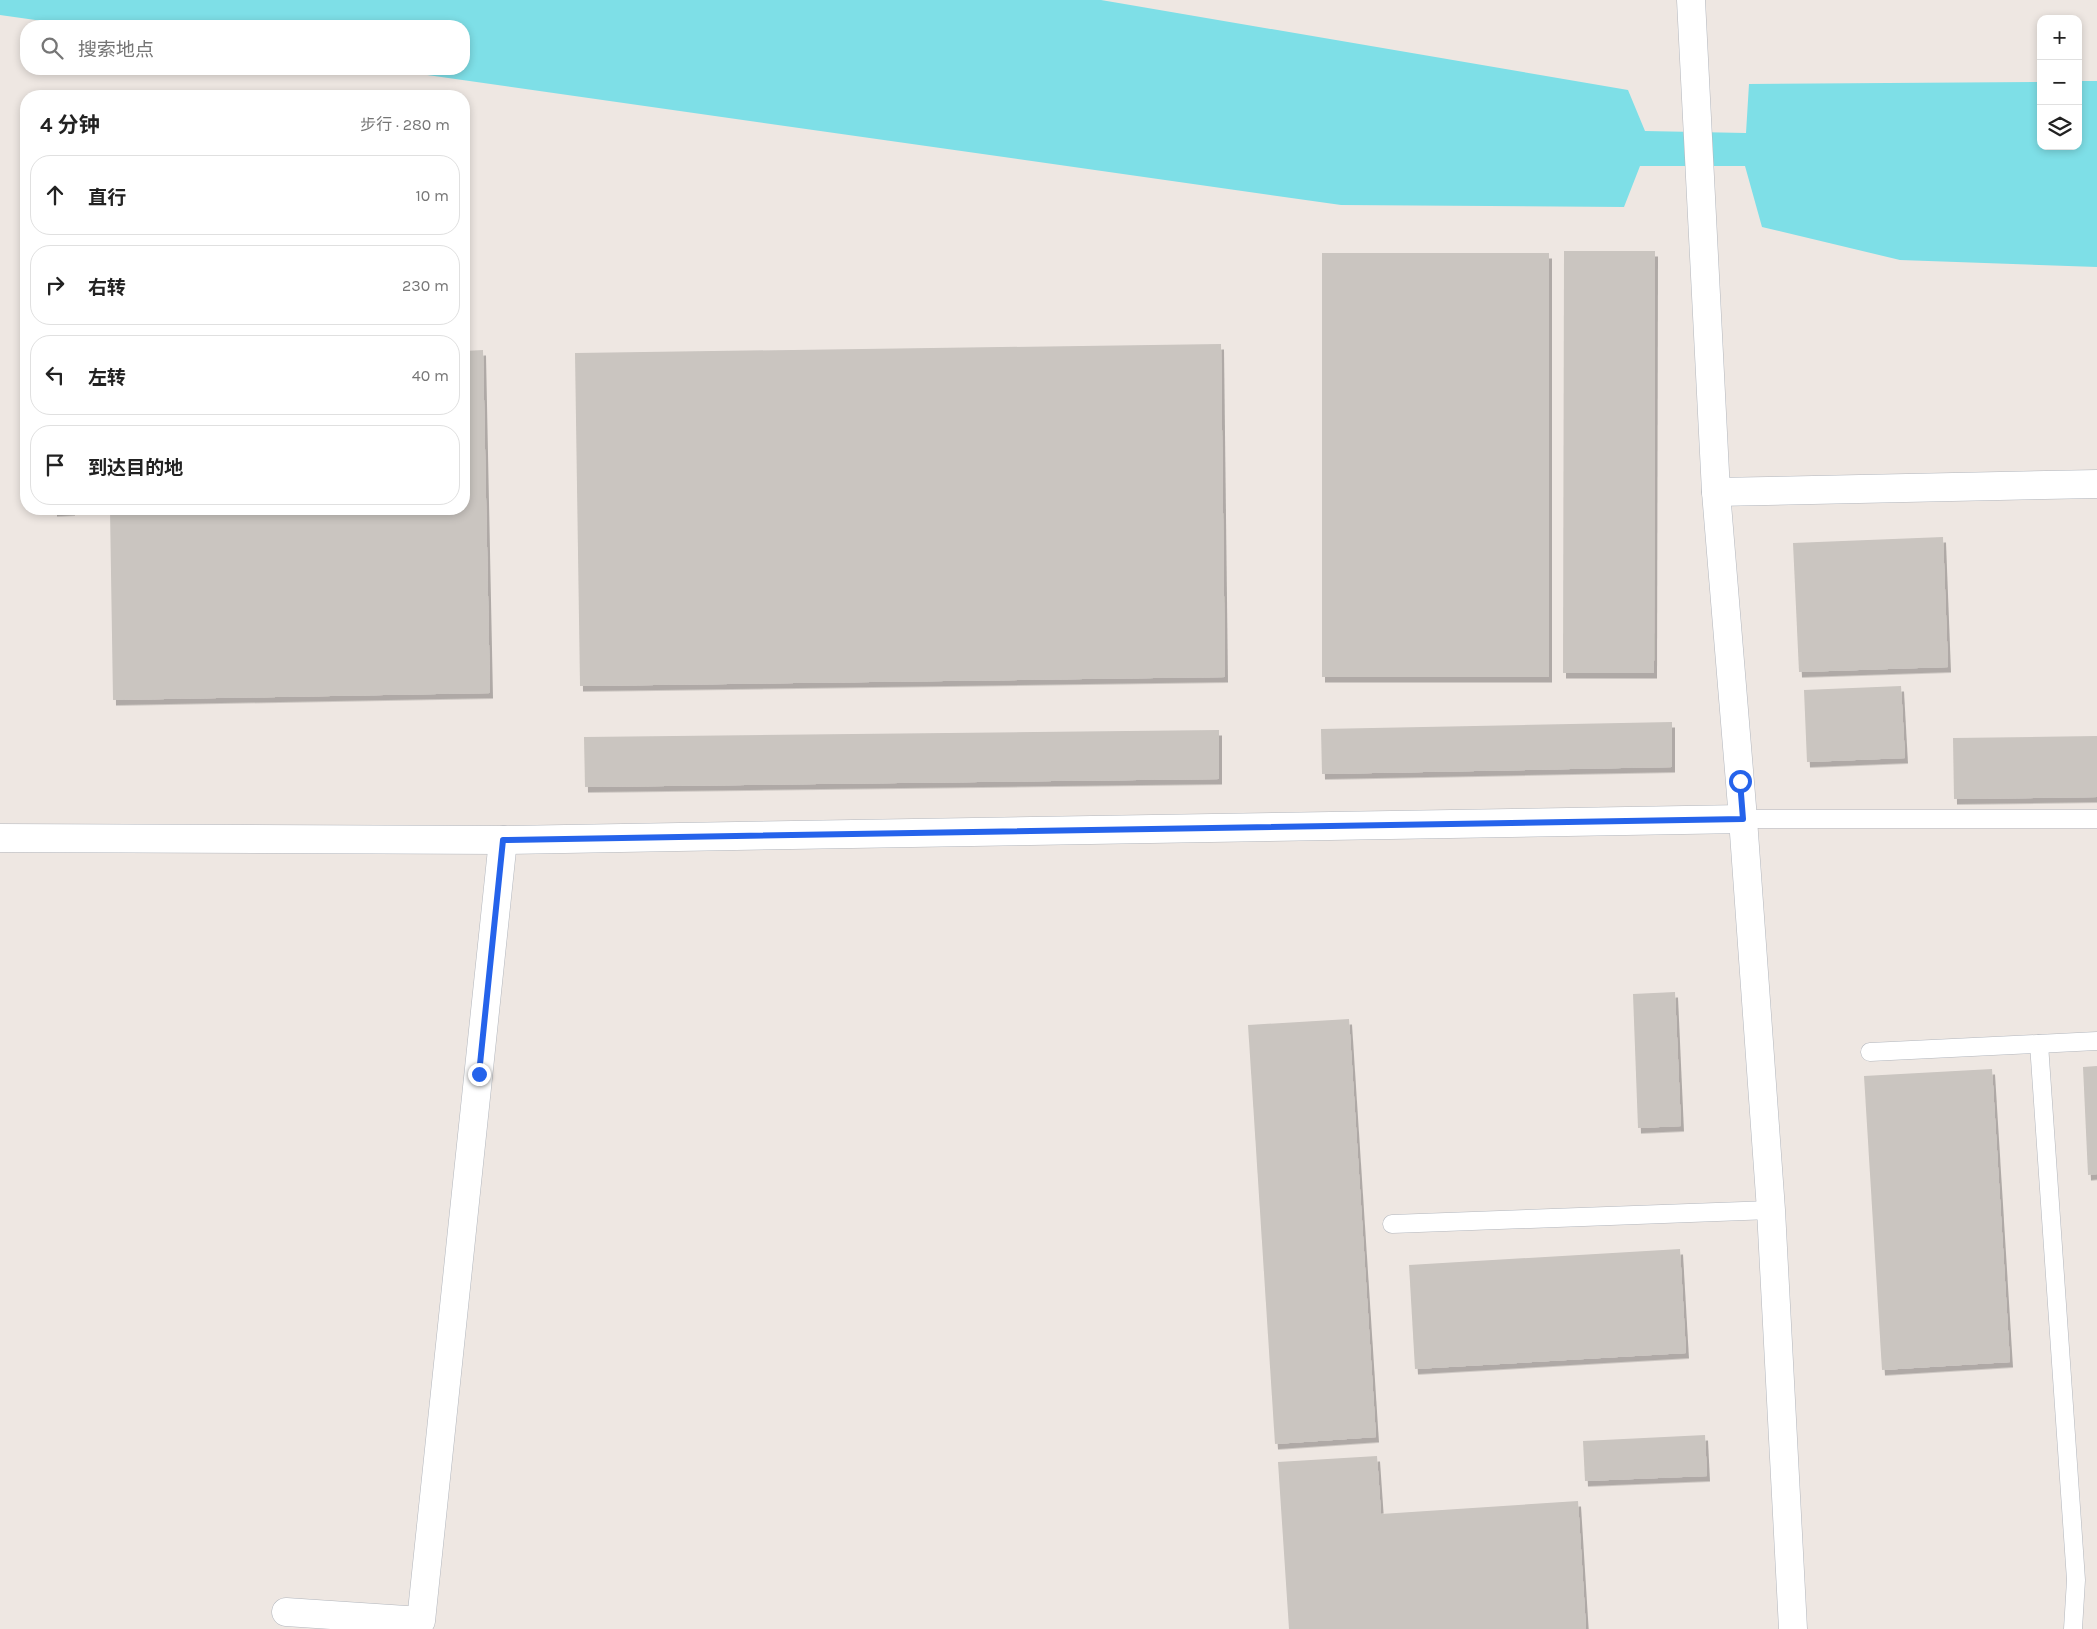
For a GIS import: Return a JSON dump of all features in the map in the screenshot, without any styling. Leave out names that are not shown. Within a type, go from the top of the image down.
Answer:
[{"type":"street","points":[[1691,0],[1716,492],[1743,819],[1771,1210],[1793,1629]]},
{"type":"street","points":[[1716,492],[2097,484]]},
{"type":"street","points":[[0,838],[503,840],[1743,819]]},
{"type":"street","points":[[286,1612],[421,1621],[503,840]]},
{"type":"lane","points":[[1743,819],[2097,818]]},
{"type":"lane","points":[[1870,1052],[2097,1041]]},
{"type":"lane","points":[[2039,1044],[2076,1580],[2073,1629]]},
{"type":"lane","points":[[1392,1224],[1771,1210]]},
{"type":"water","points":[[0,0],[1101,0],[1628,90],[1645,131],[1746,133],[1749,84],[2037,82],[2037,150],[2082,150],[2082,81],[2097,81],[2097,267],[1900,260],[1762,227],[1745,166],[1640,166],[1624,207],[1341,205],[427,75],[470,75],[470,20],[35,20],[0,15]]},
{"type":"building","points":[[1564,251],[1655,251],[1654,673],[1563,673]]},
{"type":"building","points":[[1322,253],[1549,253],[1549,677],[1322,677]]},
{"type":"building","points":[[1221,344],[1225,677],[580,686],[575,353]]},
{"type":"building","points":[[483,350],[490,693],[113,700],[110,515],[470,515],[470,351]]},
{"type":"building","points":[[1943,537],[1948,667],[1799,672],[1793,543]]},
{"type":"building","points":[[1901,686],[1905,758],[1807,762],[1804,690]]},
{"type":"building","points":[[1672,722],[1672,767],[1322,774],[1321,729]]},
{"type":"building","points":[[1219,730],[1219,779],[585,787],[584,737]]},
{"type":"building","points":[[2097,736],[2097,797],[1954,799],[1953,738]]},
{"type":"building","points":[[1675,992],[1681,1126],[1638,1128],[1633,994]]},
{"type":"building","points":[[1349,1019],[1376,1437],[1275,1444],[1248,1025]]},
{"type":"building","points":[[2097,1066],[2097,1174],[2088,1175],[2083,1067]]},
{"type":"building","points":[[1992,1069],[2010,1362],[1882,1370],[1864,1076]]},
{"type":"building","points":[[1680,1249],[1686,1353],[1415,1369],[1409,1265]]},
{"type":"building","points":[[1705,1435],[1707,1476],[1585,1481],[1583,1441]]},
{"type":"building","points":[[1377,1456],[1381,1514],[1578,1501],[1586,1629],[1289,1629],[1278,1462]]},
{"type":"route","points":[[479,1074],[503,840],[1743,819],[1740,781]]}]
